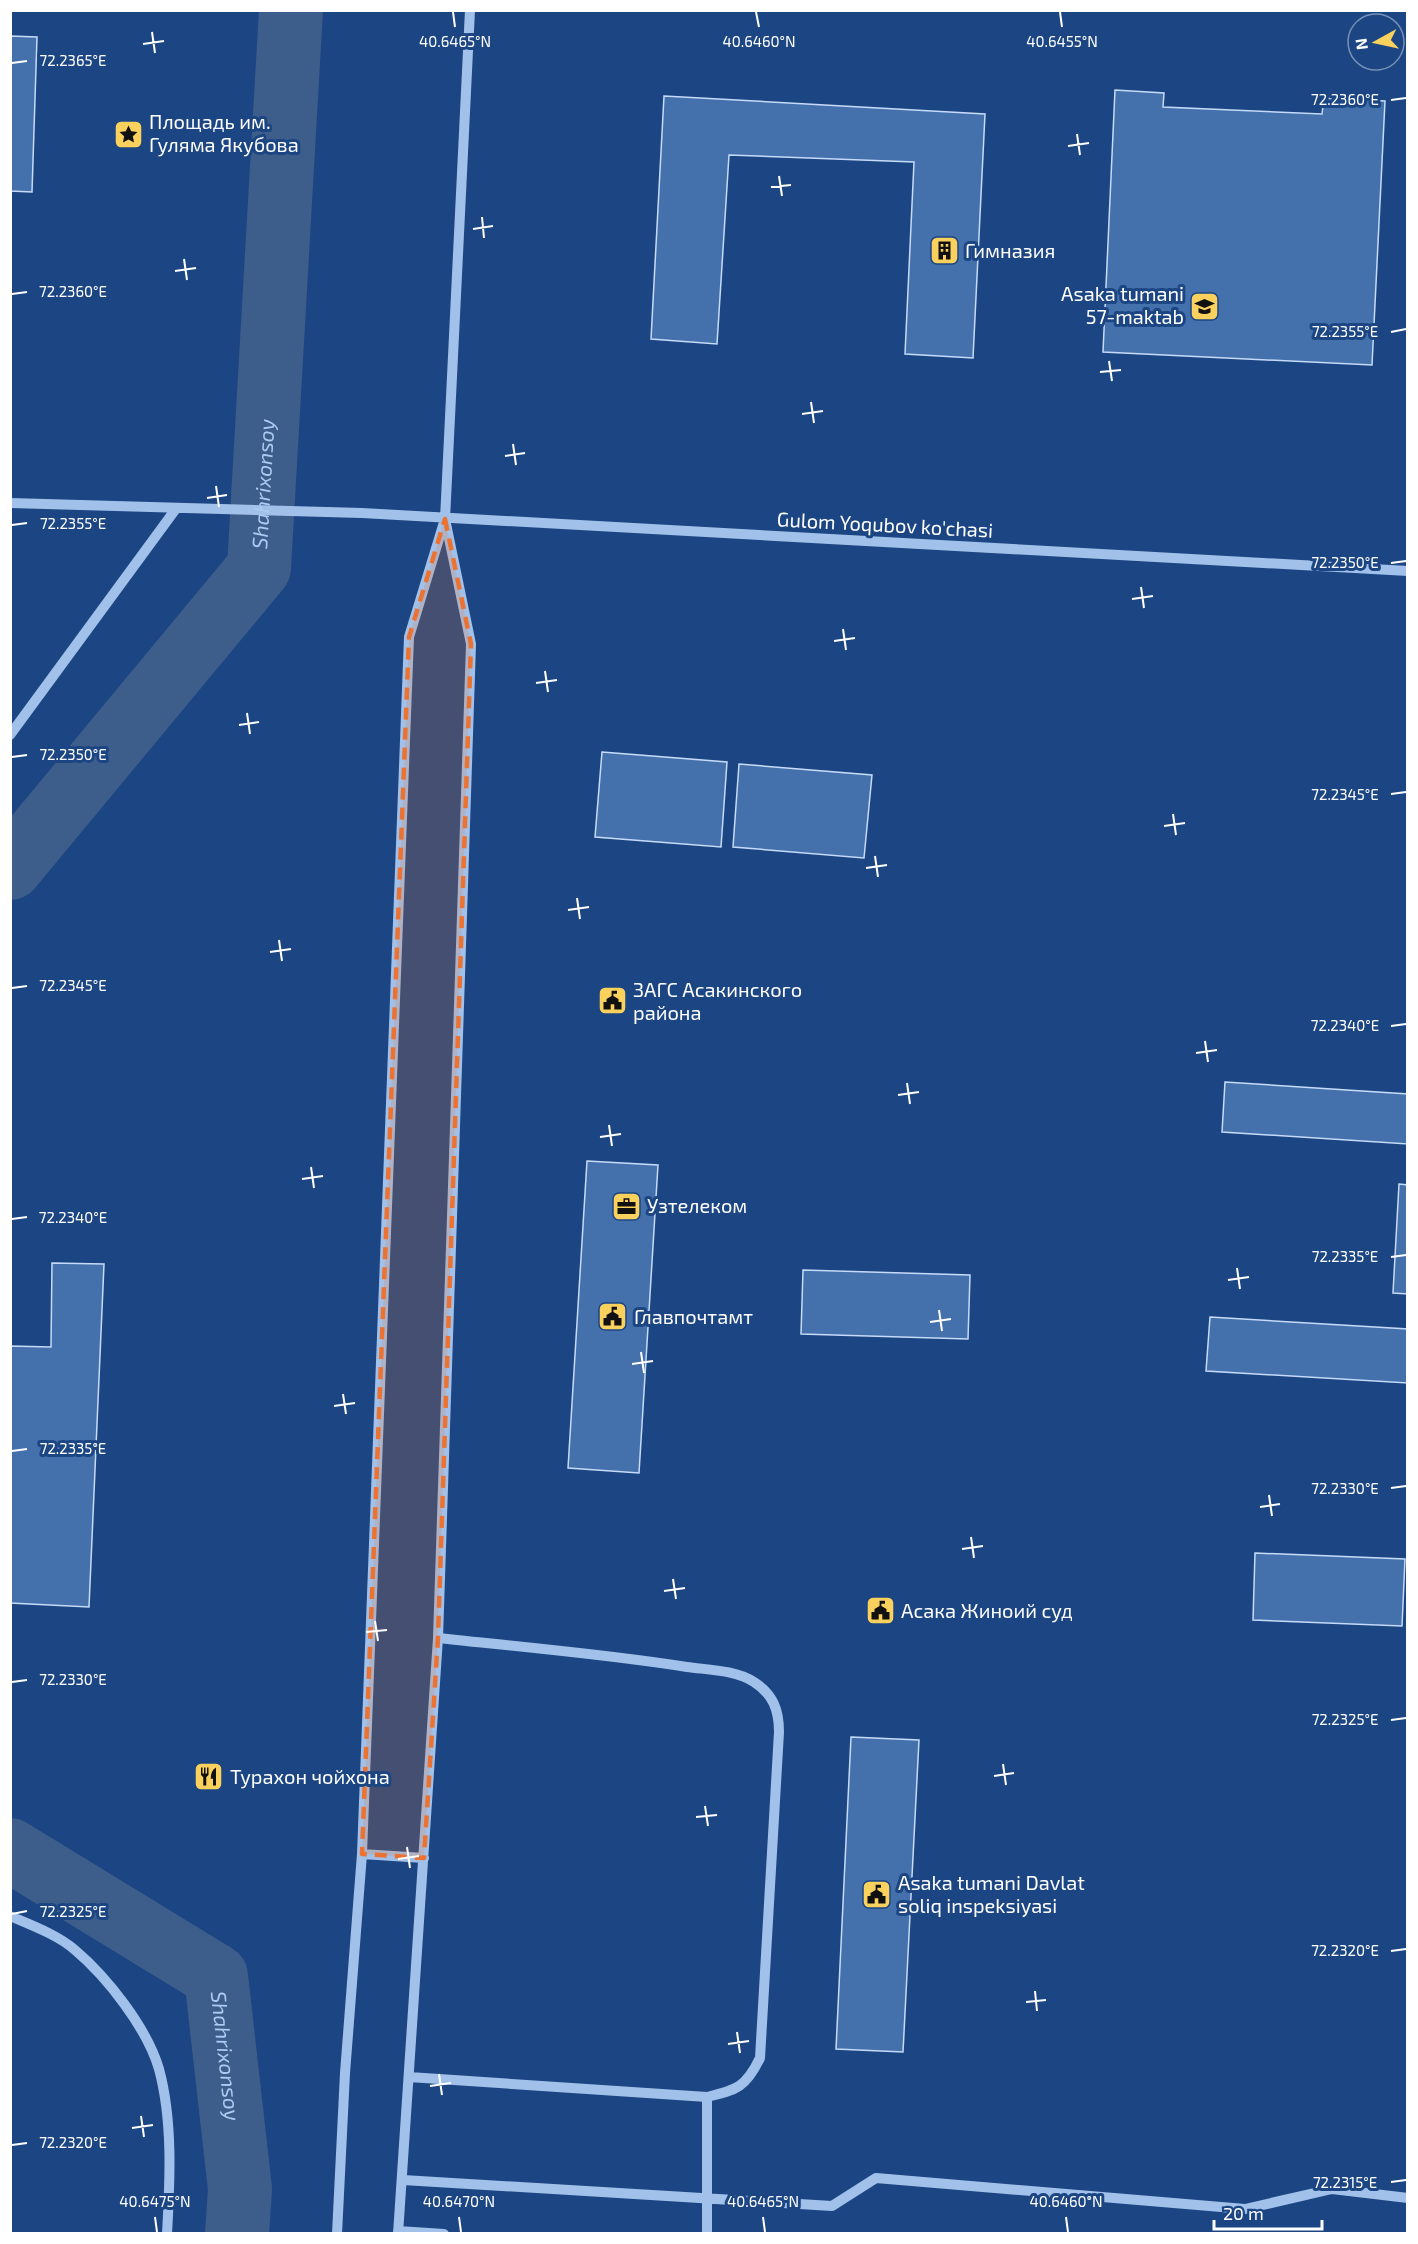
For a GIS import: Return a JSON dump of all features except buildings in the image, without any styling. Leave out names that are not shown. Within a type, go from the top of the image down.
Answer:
[{"type":"street","points":[[337,2234],[345,2073],[362,1854],[409,637],[445,519],[470,10]]},
{"type":"street","points":[[10,503],[175,510]]},
{"type":"street","points":[[10,735],[175,510]]},
{"type":"street","name":"Gulom Yoqubov ko'chasi","points":[[175,510],[362,513],[1407,571]]},
{"type":"street","points":[[444,2234],[398,2232],[438,1638],[471,644],[445,519]]},
{"type":"street","points":[[409,2077],[707,2097],[734,2091],[750,2078],[760,2058],[779,1732],[779,1718],[772,1698],[754,1682],[739,1675],[648,1660],[438,1638]]},
{"type":"street","points":[[362,1854],[424,1858]]},
{"type":"street","points":[[10,1916],[74,1949],[105,1981],[135,2020],[158,2068],[167,2116],[169,2191],[166,2234]]},
{"type":"street","points":[[707,2097],[707,2234]]},
{"type":"street","points":[[403,2180],[831,2206],[876,2178],[1245,2210],[1332,2189],[1407,2198]]},
{"type":"highlighted area","points":[[445,519],[471,644],[438,1638],[424,1858],[362,1854],[409,637]]},
{"type":"waterway","name":"Shahrixonsoy","points":[[10,868],[259,568],[291,10]]},
{"type":"waterway","name":"Shahrixonsoy","points":[[10,1850],[216,1976],[240,2189],[237,2234]]},
{"type":"place","name":"Площадь им. Гуляма Якубова","points":[[128,134]]},
{"type":"place","name":"Гимназия","points":[[944,251]]},
{"type":"place","name":"Asaka tumani 57-maktab","points":[[1205,306]]},
{"type":"place","name":"ЗАГС Асакинского района","points":[[612,1001]]},
{"type":"place","name":"Узтелеком","points":[[626,1206]]},
{"type":"place","name":"Главпочтамт","points":[[613,1317]]},
{"type":"place","name":"Асака Жиноий суд","points":[[880,1611]]},
{"type":"place","name":"Турахон чойхона","points":[[209,1777]]},
{"type":"place","name":"Asaka tumani Davlat soliq inspeksiyasi","points":[[877,1895]]}]
